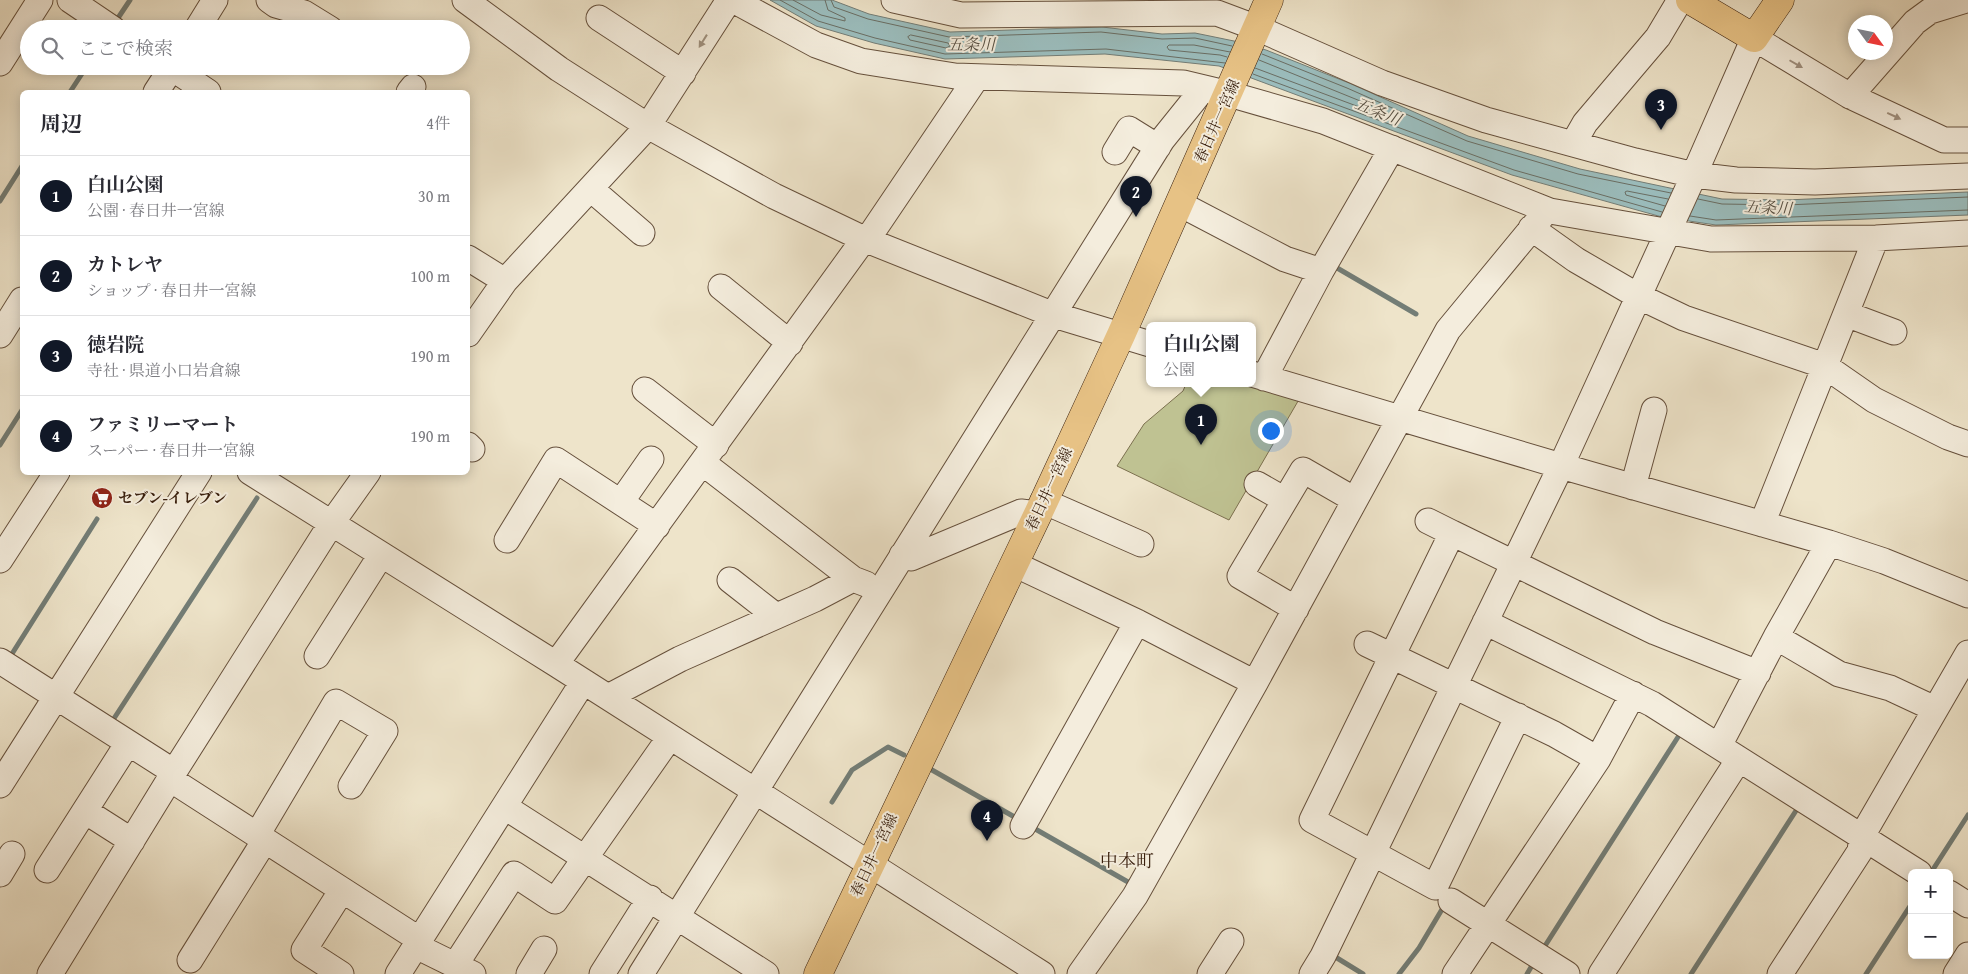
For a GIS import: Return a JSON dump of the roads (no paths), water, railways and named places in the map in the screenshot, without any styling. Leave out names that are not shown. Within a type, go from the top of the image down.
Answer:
[{"type":"main road","name":"春日井一宮線","points":[[818,974],[1121,335],[1269,0]]},
{"type":"main road","points":[[1690,0],[1754,38],[1780,0]]},
{"type":"street","points":[[27,20],[40,0]]},
{"type":"street","points":[[70,0],[100,20]]},
{"type":"street","points":[[202,20],[215,0]]},
{"type":"street","points":[[268,0],[276,5],[304,12],[316,20]]},
{"type":"street","points":[[465,0],[559,69],[648,126],[774,196],[866,239],[1054,315],[1146,343]]},
{"type":"street","points":[[470,331],[505,281],[648,126],[728,0]]},
{"type":"street","points":[[733,0],[816,44],[861,61],[955,76],[1182,83],[1229,94],[1322,121],[1392,148],[1539,219],[1668,232],[1711,239],[1876,238],[1968,233]]},
{"type":"street","points":[[894,0],[965,7],[1217,13],[1257,28],[1382,83],[1486,120],[1634,161],[1694,175],[1736,180],[1815,182],[1968,176]]},
{"type":"street","points":[[1573,144],[1585,123],[1658,37],[1680,0]]},
{"type":"street","points":[[1850,96],[1915,22],[1930,11],[1966,0]]},
{"type":"street","points":[[599,18],[683,73]]},
{"type":"street","points":[[0,63],[20,32]]},
{"type":"street","points":[[1312,974],[1323,956],[1561,466],[1694,175],[1754,38],[1850,96],[1944,140],[1968,140]]},
{"type":"street","points":[[157,90],[166,75]]},
{"type":"street","points":[[183,75],[205,90]]},
{"type":"street","points":[[556,664],[866,239],[977,77]]},
{"type":"street","points":[[641,974],[984,422],[1054,315],[1158,147],[1203,89]]},
{"type":"street","points":[[1115,152],[1129,129],[1158,147]]},
{"type":"street","points":[[1392,148],[1258,376],[1830,543],[1884,561],[1968,595]]},
{"type":"street","points":[[591,189],[642,233]]},
{"type":"street","points":[[1180,204],[1285,259],[1321,271]]},
{"type":"street","points":[[1539,219],[1576,260],[1638,296],[1684,318],[1825,366],[1874,400],[1948,437],[1968,444]]},
{"type":"street","points":[[1080,974],[1135,896],[1296,609],[1448,330],[1539,219]]},
{"type":"street","points":[[1762,524],[1876,238]]},
{"type":"street","points":[[470,259],[505,281]]},
{"type":"street","points":[[721,287],[790,342]]},
{"type":"street","points":[[8,325],[20,304]]},
{"type":"street","points":[[1846,314],[1894,332]]},
{"type":"street","points":[[645,390],[710,454],[853,579],[880,590]]},
{"type":"street","points":[[1633,487],[1654,410]]},
{"type":"street","points":[[506,540],[556,460],[657,526]]},
{"type":"street","points":[[621,502],[651,460]]},
{"type":"street","points":[[1296,609],[1240,576],[1303,470],[1355,500]]},
{"type":"street","points":[[0,560],[55,475]]},
{"type":"street","points":[[0,785],[197,475]]},
{"type":"street","points":[[255,475],[870,863],[1042,974]]},
{"type":"street","points":[[50,974],[172,776],[332,524],[366,475]]},
{"type":"street","points":[[1257,484],[1285,500]]},
{"type":"street","points":[[902,555],[911,558],[1021,512],[1041,507],[1140,544]]},
{"type":"street","points":[[1428,521],[1514,561],[1654,632],[1758,673]]},
{"type":"street","points":[[1452,533],[1312,820],[1435,886],[1518,716]]},
{"type":"street","points":[[1601,974],[1729,752],[1758,673],[1830,543]]},
{"type":"street","points":[[316,656],[382,555]]},
{"type":"street","points":[[1014,564],[1137,622],[1255,683]]},
{"type":"street","points":[[608,697],[680,659],[816,599],[853,579]]},
{"type":"street","points":[[730,580],[776,616]]},
{"type":"street","points":[[1023,826],[1137,622]]},
{"type":"street","points":[[1485,622],[1652,704],[1913,869]]},
{"type":"street","points":[[1776,638],[1839,674],[1890,688],[1934,709]]},
{"type":"street","points":[[1367,644],[1518,716],[1598,759]]},
{"type":"street","points":[[1780,974],[1860,851],[1862,836],[1968,653]]},
{"type":"street","points":[[0,661],[128,743],[261,838],[342,890],[418,943],[464,969],[514,874],[551,907],[670,738]]},
{"type":"street","points":[[398,974],[583,682]]},
{"type":"street","points":[[1455,974],[1598,759],[1633,694]]},
{"type":"street","points":[[190,960],[261,838],[336,702],[385,731],[351,786]]},
{"type":"street","points":[[47,870],[128,743]]},
{"type":"street","points":[[505,806],[766,974]]},
{"type":"street","points":[[85,811],[132,841]]},
{"type":"street","points":[[341,974],[304,950],[342,890]]},
{"type":"street","points":[[1953,896],[1968,905]]},
{"type":"street","points":[[602,974],[650,898]]},
{"type":"street","points":[[1451,900],[1567,974]]},
{"type":"street","points":[[1210,974],[1231,941]]},
{"type":"street","points":[[528,974],[544,950]]},
{"type":"street","points":[[1956,974],[1968,955]]},
{"type":"water","name":"五条川","points":[[770,0],[832,0],[869,14],[950,32],[1102,27],[1162,34],[1195,33],[1266,50],[1349,83],[1468,136],[1580,169],[1722,199],[1786,200],[1968,192],[1968,215],[1716,225],[1662,217],[1512,175],[1219,66],[1105,54],[945,59],[874,43],[816,26]]},
{"type":"waterway","points":[[117,20],[130,0]]},
{"type":"waterway","points":[[71,90],[81,75]]},
{"type":"waterway","points":[[0,201],[20,169]]},
{"type":"waterway","points":[[1332,265],[1416,314]]},
{"type":"waterway","points":[[0,445],[20,413]]},
{"type":"waterway","points":[[113,720],[257,498]]},
{"type":"waterway","points":[[10,657],[97,519]]},
{"type":"waterway","points":[[1543,949],[1678,737]]},
{"type":"waterway","points":[[832,802],[852,770],[888,747],[904,755]]},
{"type":"waterway","points":[[932,770],[1018,819]]},
{"type":"waterway","points":[[1691,974],[1799,806]]},
{"type":"waterway","points":[[1933,869],[1968,815]]},
{"type":"waterway","points":[[1030,826],[1128,882]]},
{"type":"waterway","points":[[1399,974],[1419,948],[1444,906]]},
{"type":"waterway","points":[[1866,974],[1908,909]]},
{"type":"waterway","points":[[1337,958],[1363,974]]},
{"type":"waterway","points":[[1527,974],[1534,962]]},
{"type":"place","name":"徳岩院","points":[[1661,130]]},
{"type":"place","name":"カトレヤ","points":[[1136,217]]},
{"type":"place","name":"白山公園","points":[[1201,445]]},
{"type":"place","name":"セブン-イレブン","points":[[102,498]]},
{"type":"place","name":"ファミリーマート","points":[[987,841]]},
{"type":"district","name":"中本町","points":[[1127,861]]}]
